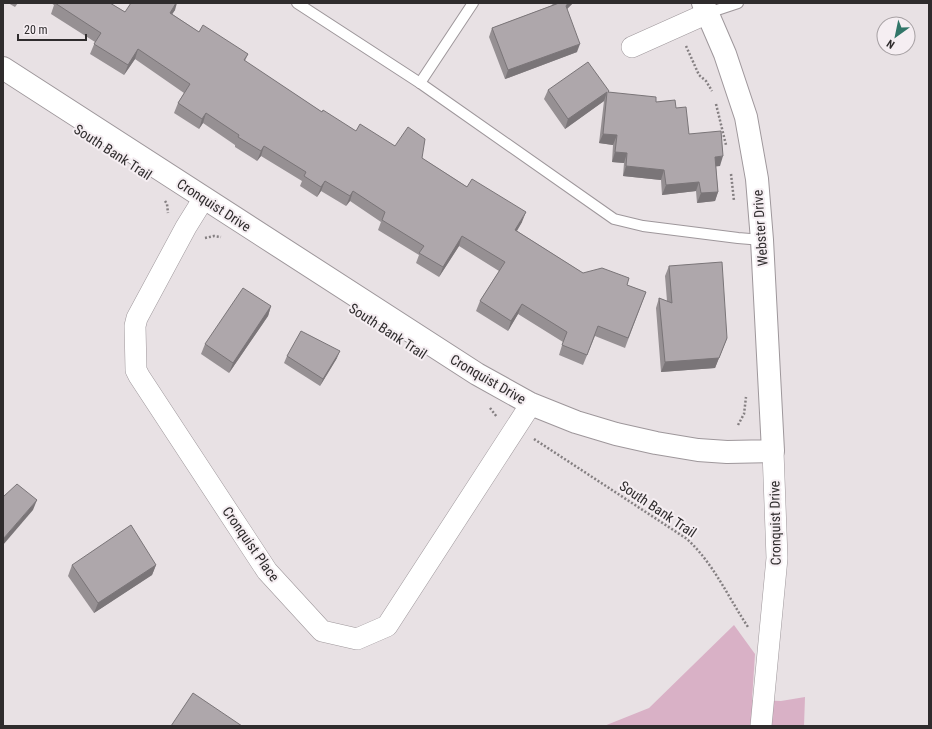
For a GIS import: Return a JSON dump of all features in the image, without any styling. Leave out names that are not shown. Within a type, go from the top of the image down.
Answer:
[{"type":"street","points":[[632,47],[705,8]]},
{"type":"street","name":"Webster Drive","points":[[705,8],[725,54],[746,118],[757,179],[762,240],[773,451]]},
{"type":"street","name":"Cronquist Drive","points":[[3,68],[476,374],[531,404],[576,422],[616,434],[656,443],[698,450],[727,452],[773,451],[777,558],[761,726]]},
{"type":"street","name":"Cronquist Place","points":[[204,198],[186,227],[137,318],[135,326],[136,370],[267,570],[322,630],[357,640],[387,626],[531,404]]},
{"type":"lane","points":[[298,3],[420,83],[614,219],[643,226],[762,240]]},
{"type":"lane","points":[[420,83],[473,3]]},
{"type":"lane","points":[[705,8],[738,3]]},
{"type":"path","points":[[163,198],[167,204],[168,212],[171,218],[202,238],[214,236],[226,240]]},
{"type":"path","name":"South Bank Trail","points":[[488,406],[501,421],[516,428],[687,539],[700,550],[713,568],[739,614],[768,656]]},
{"type":"shaded area","points":[[734,625],[755,654],[752,700],[781,701],[805,697],[804,726],[604,726],[649,708]]},
{"type":"building","points":[[55,3],[110,3],[125,12],[131,3],[176,3],[170,13],[199,32],[203,25],[248,54],[244,60],[322,112],[323,110],[356,131],[360,124],[395,146],[408,127],[425,139],[422,158],[467,187],[472,179],[526,212],[515,230],[583,273],[602,268],[629,278],[627,285],[646,292],[628,338],[598,326],[587,355],[562,345],[567,332],[522,304],[511,321],[480,301],[505,262],[462,236],[443,267],[419,253],[424,246],[382,220],[385,212],[353,191],[350,196],[325,181],[321,187],[304,176],[306,172],[264,146],[261,151],[238,137],[239,135],[206,113],[202,119],[178,103],[190,84],[138,49],[128,65],[94,44],[101,33]]},
{"type":"building","points":[[559,3],[568,3],[566,6],[580,44],[508,70],[492,28]]},
{"type":"building","points":[[588,62],[609,91],[608,92],[656,97],[656,102],[675,100],[676,108],[686,107],[689,134],[721,131],[723,156],[715,157],[718,192],[701,193],[699,182],[666,185],[664,170],[626,166],[627,153],[615,152],[617,135],[603,134],[607,92],[568,119],[548,90]]},
{"type":"building","points":[[722,262],[727,338],[719,358],[665,362],[659,298],[672,303],[669,266]]},
{"type":"building","points":[[243,288],[271,306],[233,363],[205,344]]},
{"type":"building","points":[[301,331],[340,351],[323,379],[287,356]]},
{"type":"building","points":[[17,484],[37,500],[3,539],[3,497]]},
{"type":"building","points":[[131,525],[156,565],[98,603],[72,565]]},
{"type":"building","points":[[193,693],[242,726],[171,726]]}]
